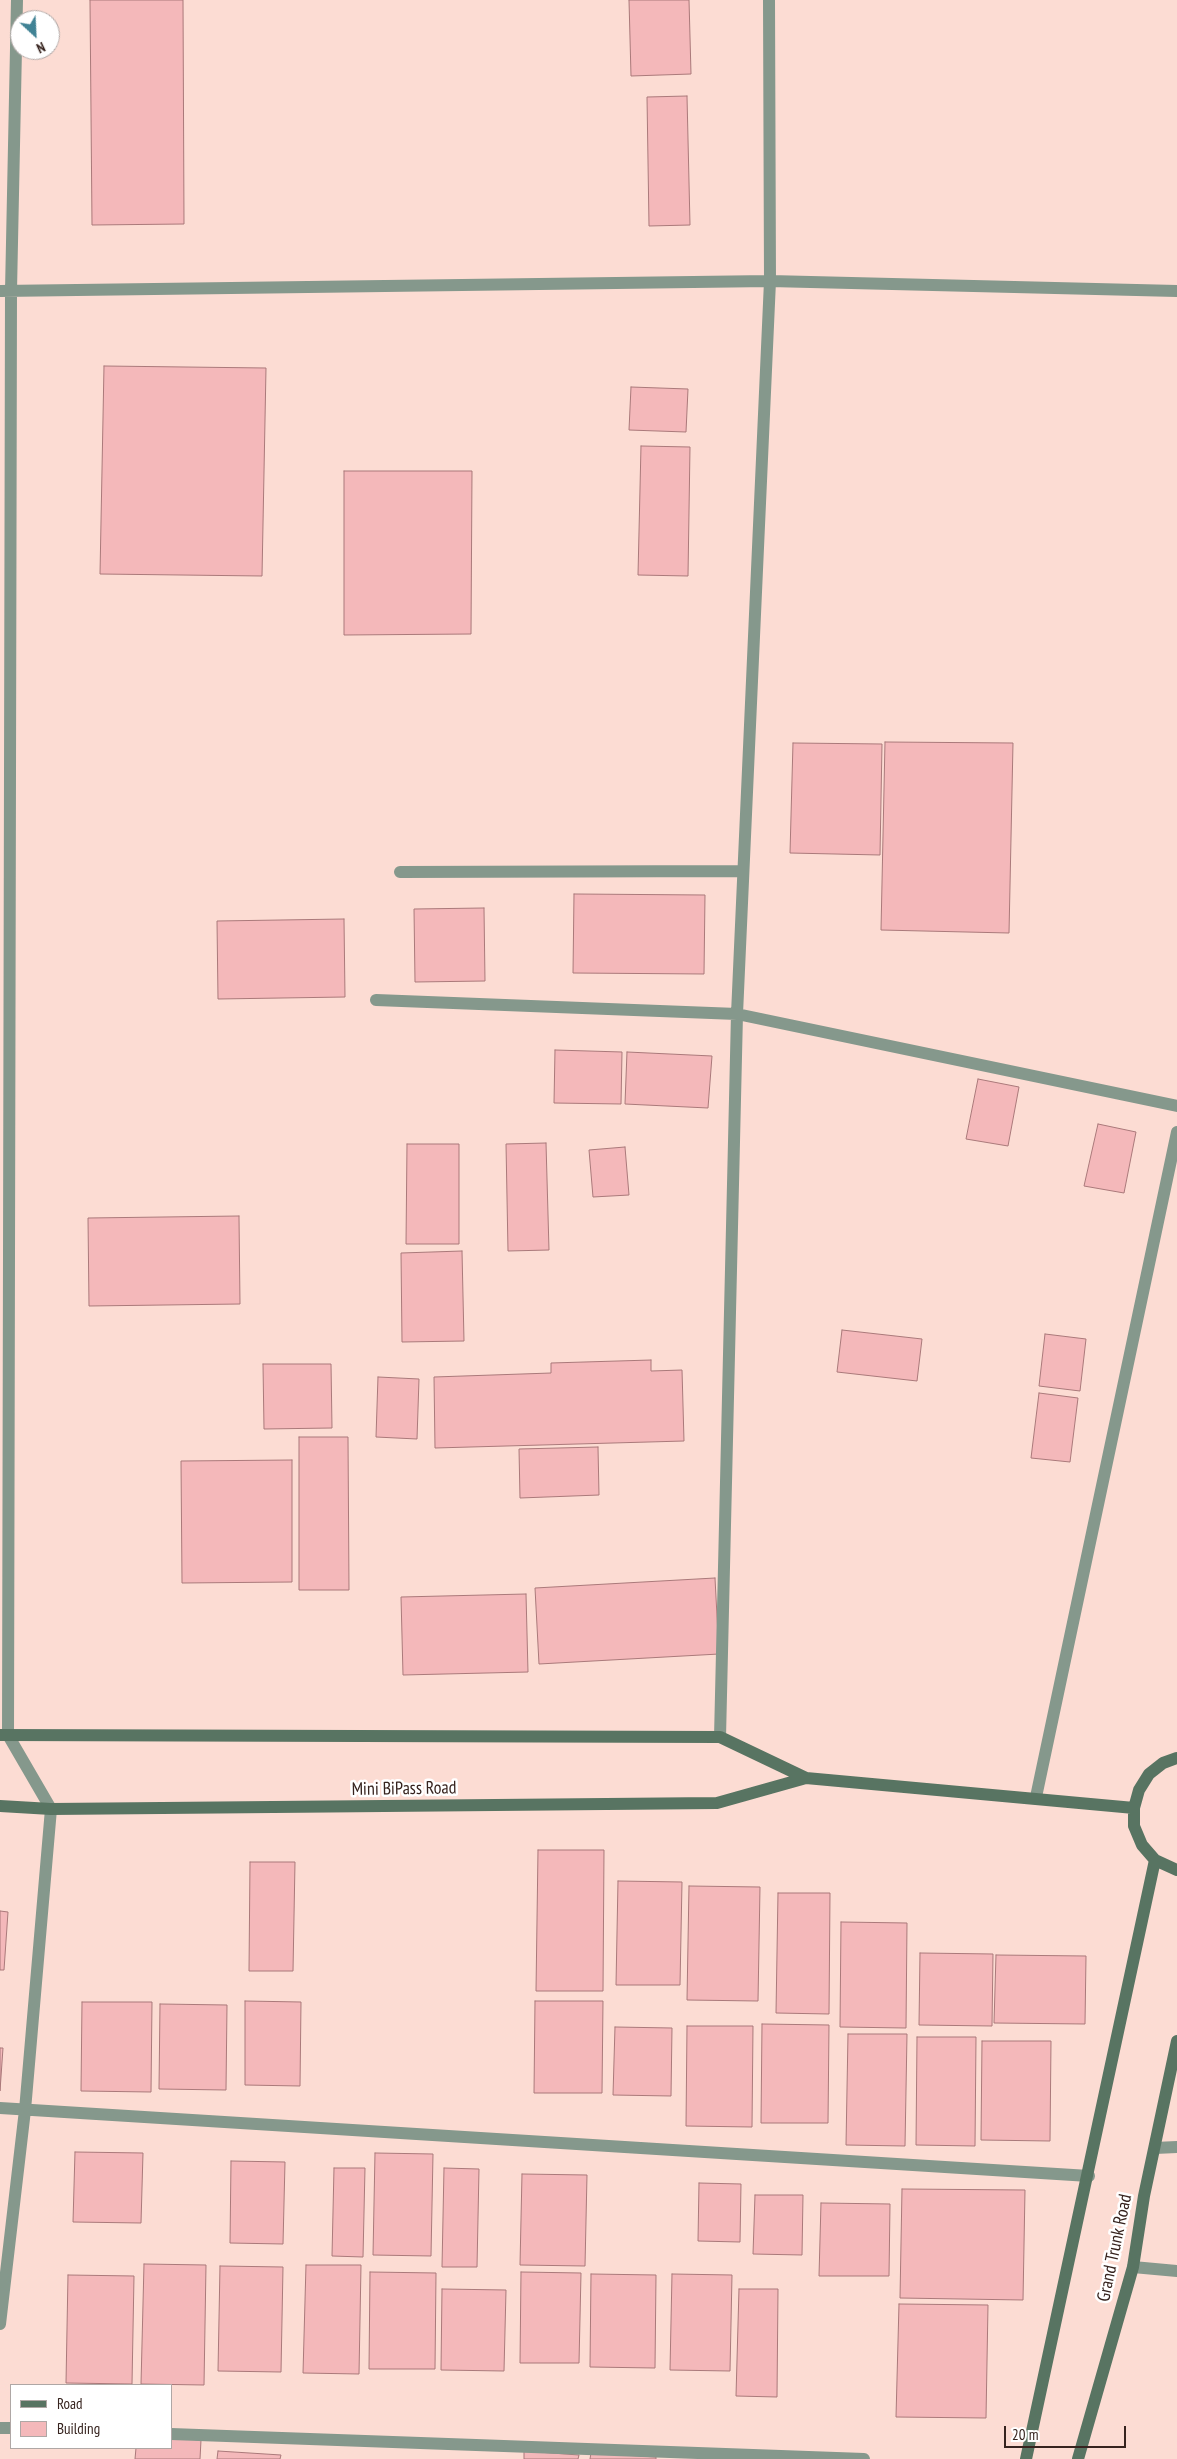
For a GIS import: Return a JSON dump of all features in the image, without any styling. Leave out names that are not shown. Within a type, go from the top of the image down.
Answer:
[{"type":"street","points":[[0,2324],[25,2110],[51,1809],[4,1735],[5,291],[17,0]]},
{"type":"street","points":[[720,1738],[737,1014],[770,281],[769,0]]},
{"type":"street","points":[[5,291],[770,281],[1177,291]]},
{"type":"street","points":[[400,872],[743,871]]},
{"type":"street","points":[[376,1000],[737,1014],[1177,1106]]},
{"type":"street","points":[[1036,1797],[1177,1132]]},
{"type":"street","points":[[4,1735],[720,1738],[806,1778],[1036,1797],[1134,1808]]},
{"type":"street","points":[[1177,1758],[1163,1763],[1149,1774],[1139,1790],[1134,1808],[1134,1826],[1142,1845],[1155,1860],[1177,1870]]},
{"type":"street","name":"Mini BiPass Road","points":[[0,1806],[51,1809],[717,1803],[806,1778]]},
{"type":"street","points":[[1026,2459],[1089,2176],[1155,1860]]},
{"type":"street","name":"Grand Trunk Road","points":[[1078,2459],[1133,2267],[1144,2196],[1177,2041]]},
{"type":"street","points":[[0,2108],[1089,2176]]},
{"type":"street","points":[[1155,2148],[1177,2147]]},
{"type":"street","points":[[1133,2267],[1177,2271]]},
{"type":"street","points":[[172,2434],[864,2459]]},
{"type":"building","points":[[90,0],[183,0],[184,224],[92,225]]},
{"type":"building","points":[[629,0],[689,0],[691,74],[631,76]]},
{"type":"building","points":[[687,96],[690,225],[649,226],[647,97]]},
{"type":"building","points":[[104,366],[266,368],[262,576],[100,574]]},
{"type":"building","points":[[631,387],[688,389],[686,432],[629,430]]},
{"type":"building","points":[[641,446],[690,447],[688,576],[638,575]]},
{"type":"building","points":[[344,471],[472,471],[471,634],[344,635]]},
{"type":"building","points":[[885,742],[1013,743],[1009,933],[881,930]]},
{"type":"building","points":[[793,743],[882,744],[880,855],[790,853]]},
{"type":"building","points":[[574,894],[705,895],[704,974],[573,973]]},
{"type":"building","points":[[484,908],[485,981],[415,982],[414,909]]},
{"type":"building","points":[[344,919],[345,997],[218,999],[217,921]]},
{"type":"building","points":[[555,1050],[622,1052],[621,1104],[554,1103]]},
{"type":"building","points":[[627,1052],[712,1056],[708,1108],[625,1104]]},
{"type":"building","points":[[978,1079],[1019,1087],[1008,1146],[966,1139]]},
{"type":"building","points":[[1098,1124],[1136,1132],[1124,1193],[1084,1186]]},
{"type":"building","points":[[546,1143],[549,1250],[508,1251],[506,1144]]},
{"type":"building","points":[[407,1144],[459,1144],[459,1244],[406,1244]]},
{"type":"building","points":[[625,1147],[629,1195],[593,1197],[589,1150]]},
{"type":"building","points":[[239,1216],[240,1304],[89,1306],[88,1218]]},
{"type":"building","points":[[462,1251],[464,1341],[402,1342],[401,1253]]},
{"type":"building","points":[[842,1330],[922,1339],[917,1381],[837,1372]]},
{"type":"building","points":[[1045,1334],[1086,1339],[1080,1391],[1039,1386]]},
{"type":"building","points":[[651,1360],[651,1371],[682,1370],[684,1441],[435,1448],[434,1377],[551,1373],[551,1363]]},
{"type":"building","points":[[263,1364],[331,1364],[332,1428],[264,1429]]},
{"type":"building","points":[[378,1377],[419,1379],[417,1439],[376,1437]]},
{"type":"building","points":[[1039,1393],[1078,1398],[1070,1462],[1031,1458]]},
{"type":"building","points":[[299,1437],[348,1437],[349,1590],[299,1590]]},
{"type":"building","points":[[598,1447],[599,1495],[520,1498],[519,1449]]},
{"type":"building","points":[[292,1460],[292,1582],[182,1583],[181,1461]]},
{"type":"building","points":[[715,1578],[719,1654],[539,1664],[535,1588]]},
{"type":"building","points":[[526,1594],[528,1672],[403,1675],[401,1597]]},
{"type":"building","points":[[538,1850],[604,1850],[603,1991],[536,1991]]},
{"type":"building","points":[[250,1862],[295,1862],[293,1971],[249,1971]]},
{"type":"building","points":[[618,1881],[682,1882],[680,1985],[616,1985]]},
{"type":"building","points":[[689,1886],[760,1887],[758,2001],[687,2000]]},
{"type":"building","points":[[778,1893],[830,1893],[829,2014],[776,2013]]},
{"type":"building","points":[[0,1911],[8,1912],[4,1970],[0,1970]]},
{"type":"building","points":[[841,1922],[907,1923],[906,2028],[840,2027]]},
{"type":"building","points":[[920,1953],[993,1954],[992,2026],[919,2025]]},
{"type":"building","points":[[996,1955],[1086,1956],[1085,2024],[994,2023]]},
{"type":"building","points":[[245,2001],[301,2002],[300,2086],[245,2085]]},
{"type":"building","points":[[535,2001],[603,2001],[602,2093],[534,2093]]},
{"type":"building","points":[[82,2002],[152,2002],[151,2092],[81,2091]]},
{"type":"building","points":[[160,2004],[227,2005],[226,2090],[159,2089]]},
{"type":"building","points":[[762,2024],[829,2025],[828,2123],[761,2123]]},
{"type":"building","points":[[687,2026],[753,2026],[752,2127],[686,2126]]},
{"type":"building","points":[[615,2027],[672,2028],[671,2096],[613,2095]]},
{"type":"building","points":[[848,2034],[907,2034],[905,2146],[846,2145]]},
{"type":"building","points":[[917,2037],[976,2037],[975,2146],[916,2145]]},
{"type":"building","points":[[982,2041],[1051,2041],[1050,2141],[981,2140]]},
{"type":"building","points":[[0,2048],[3,2048],[0,2091]]},
{"type":"building","points":[[75,2152],[143,2153],[141,2223],[73,2222]]},
{"type":"building","points":[[375,2153],[433,2154],[431,2256],[373,2255]]},
{"type":"building","points":[[231,2161],[285,2162],[283,2244],[230,2243]]},
{"type":"building","points":[[334,2168],[365,2168],[363,2257],[332,2256]]},
{"type":"building","points":[[444,2168],[479,2169],[477,2267],[442,2267]]},
{"type":"building","points":[[522,2174],[587,2175],[585,2266],[520,2265]]},
{"type":"building","points":[[699,2183],[741,2184],[740,2242],[698,2241]]},
{"type":"building","points":[[902,2189],[1025,2190],[1023,2300],[900,2298]]},
{"type":"building","points":[[755,2195],[803,2195],[802,2255],[753,2254]]},
{"type":"building","points":[[821,2203],[890,2204],[889,2276],[819,2276]]},
{"type":"building","points":[[144,2264],[206,2265],[204,2385],[141,2384]]},
{"type":"building","points":[[306,2265],[361,2265],[359,2374],[303,2373]]},
{"type":"building","points":[[220,2266],[283,2267],[281,2372],[218,2371]]},
{"type":"building","points":[[370,2272],[436,2273],[435,2369],[369,2369]]},
{"type":"building","points":[[521,2272],[581,2273],[579,2363],[520,2363]]},
{"type":"building","points":[[591,2274],[656,2275],[655,2368],[590,2367]]},
{"type":"building","points":[[672,2274],[732,2275],[730,2371],[670,2370]]},
{"type":"building","points":[[68,2275],[134,2276],[132,2384],[66,2383]]},
{"type":"building","points":[[442,2289],[506,2290],[504,2371],[441,2370]]},
{"type":"building","points":[[739,2289],[778,2289],[777,2397],[736,2396]]},
{"type":"building","points":[[899,2304],[988,2305],[986,2418],[896,2417]]},
{"type":"building","points":[[172,2438],[201,2440],[200,2459],[135,2459],[136,2449],[172,2449]]},
{"type":"building","points":[[218,2451],[281,2455],[280,2459],[217,2459]]},
{"type":"building","points":[[524,2451],[579,2455],[578,2459],[524,2459]]},
{"type":"building","points":[[591,2453],[656,2457],[656,2459],[590,2459]]}]
